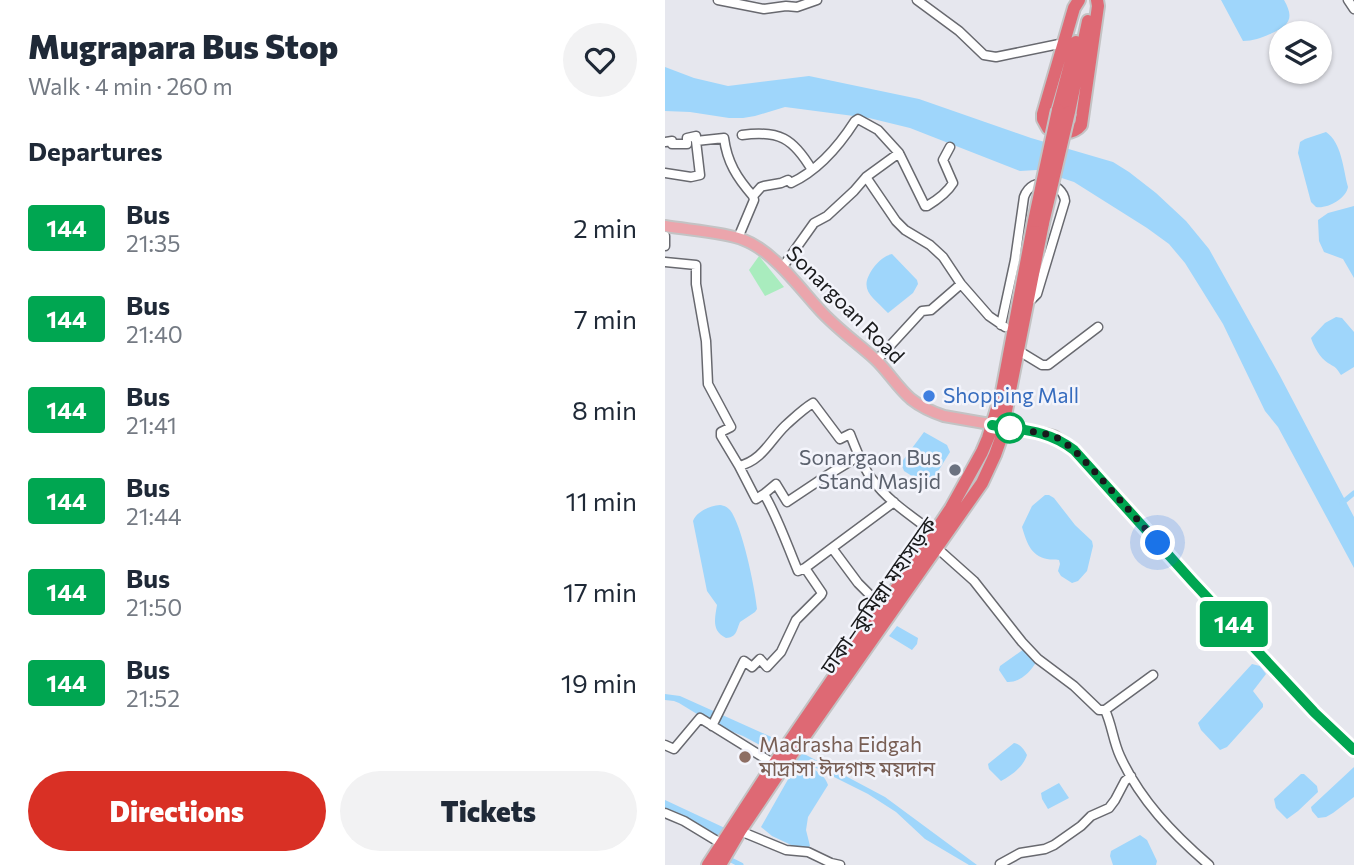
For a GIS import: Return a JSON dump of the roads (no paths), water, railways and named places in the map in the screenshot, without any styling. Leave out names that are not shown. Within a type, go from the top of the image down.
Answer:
[{"type":"highway","points":[[1081,0],[1074,8],[1043,114],[1048,128],[1066,132],[1075,131],[1081,125],[1098,6],[1094,0]]},
{"type":"highway","name":"ঢাকা–কুমিল্লা মহাসড়ক","points":[[795,742],[885,603],[951,508],[994,426],[1019,351],[1039,222],[1063,111],[1081,0]]},
{"type":"highway","name":"ঢাকা–কুমিল্লা মহাসড়ক","points":[[1063,111],[1094,0]]},
{"type":"highway","name":"ঢাকা–কুমিল্লা মহাসড়ক","points":[[795,742],[982,483],[995,455],[994,426],[1025,266],[1039,222]]},
{"type":"highway","points":[[885,603],[896,580],[962,481],[979,447],[994,426],[1005,327],[1025,266]]},
{"type":"highway","points":[[708,865],[764,779],[795,742]]},
{"type":"highway","points":[[720,865],[779,762]]},
{"type":"main road","name":"Sonargoan Road","points":[[665,226],[738,238],[754,246],[782,268],[843,333],[877,360],[911,398],[928,410],[944,416],[1054,436],[1074,450],[1192,581],[1324,722],[1354,750]]},
{"type":"street","points":[[718,0],[764,9],[797,7],[817,0]]},
{"type":"street","points":[[917,0],[959,31],[984,55],[996,57],[1064,43]]},
{"type":"street","points":[[1348,0],[1354,9]]},
{"type":"street","points":[[753,195],[761,187],[786,181],[791,183],[812,170],[842,142],[857,119],[878,130],[899,153],[927,206],[949,190],[953,183],[943,160],[950,147]]},
{"type":"street","points":[[742,135],[778,135],[796,146],[812,170]]},
{"type":"street","points":[[665,142],[687,144],[687,138],[696,136],[700,176],[665,173]]},
{"type":"street","points":[[696,141],[724,138],[728,161],[739,180],[753,195],[754,200],[738,238]]},
{"type":"street","points":[[782,268],[814,223],[827,216],[866,177],[899,153]]},
{"type":"street","points":[[866,177],[896,221],[943,257],[961,284],[989,316],[1005,327],[1025,193],[1033,185],[1044,183],[1061,190],[1065,201],[1037,294],[1028,303]]},
{"type":"street","points":[[665,236],[665,246]]},
{"type":"street","points":[[665,262],[696,265],[697,294],[706,341],[708,384],[731,426],[721,432],[721,436],[756,499],[776,484],[787,502],[859,456]]},
{"type":"street","points":[[877,360],[922,311],[930,310],[961,284]]},
{"type":"street","points":[[1019,351],[1042,365],[1048,365],[1098,327]]},
{"type":"street","points":[[739,466],[744,466],[766,451],[784,426],[813,403],[841,439],[850,435],[872,479],[894,502],[930,530]]},
{"type":"street","points":[[764,494],[776,515],[777,524],[798,571],[894,502]]},
{"type":"street","points":[[832,548],[858,583],[885,603]]},
{"type":"street","points":[[937,548],[974,581],[1038,659],[1074,686],[1099,710],[1105,710],[1153,675]]},
{"type":"street","points":[[712,726],[744,661],[752,667],[760,659],[767,667],[781,652],[796,620],[821,595],[805,568]]},
{"type":"street","points":[[1105,710],[1119,753],[1156,814],[1182,842],[1209,865]]},
{"type":"street","points":[[665,745],[674,750],[699,718],[779,762]]},
{"type":"street","points":[[1000,864],[1020,853],[1054,845],[1091,816],[1109,808],[1125,781],[1131,776]]},
{"type":"street","points":[[665,813],[722,844]]},
{"type":"street","points":[[740,831],[786,850],[808,852],[840,865]]},
{"type":"water","points":[[1221,0],[1284,0],[1289,12],[1288,21],[1269,21],[1269,34],[1243,41]]},
{"type":"water","points":[[665,67],[694,78],[728,86],[809,76],[919,99],[1031,138],[1113,162],[1129,172],[1186,221],[1209,249],[1354,517],[1354,568],[1278,427],[1265,411],[1223,324],[1185,263],[1169,244],[1147,228],[1074,182],[1037,170],[1020,171],[910,128],[869,118],[785,107],[743,118],[665,111]]},
{"type":"water","points":[[1326,132],[1339,149],[1348,187],[1344,195],[1335,202],[1316,207],[1311,202],[1298,153],[1300,142]]},
{"type":"water","points":[[1354,206],[1354,278],[1343,259],[1324,252],[1319,241],[1318,220],[1328,213]]},
{"type":"water","points":[[892,254],[918,284],[913,293],[888,313],[872,297],[867,282],[876,265]]},
{"type":"water","points":[[1336,317],[1342,318],[1354,332],[1354,367],[1341,375],[1320,355],[1311,338],[1325,323]]},
{"type":"water","points":[[924,432],[947,445],[950,452],[932,481],[926,485],[904,471],[901,463]]},
{"type":"water","points":[[1045,495],[1054,498],[1075,525],[1092,541],[1087,571],[1078,581],[1072,583],[1061,576],[1058,571],[1059,560],[1036,555],[1025,537],[1022,527],[1032,506]]},
{"type":"water","points":[[720,505],[730,510],[739,529],[751,572],[757,609],[740,622],[734,635],[726,638],[716,628],[717,605],[707,591],[693,521],[697,514]]},
{"type":"water","points":[[897,626],[918,638],[912,650],[889,636]]},
{"type":"water","points":[[1024,649],[1036,662],[1024,676],[1007,682],[999,670],[1000,666]]},
{"type":"water","points":[[1252,664],[1260,666],[1266,674],[1253,691],[1263,707],[1227,747],[1220,750],[1198,723]]},
{"type":"water","points":[[665,694],[680,696],[778,740],[885,797],[977,865],[969,865],[925,839],[896,812],[868,794],[816,768],[715,725],[679,703],[665,700]]},
{"type":"water","points":[[1014,743],[1022,747],[1027,755],[1017,770],[1001,781],[989,769],[988,764]]},
{"type":"water","points":[[799,765],[817,771],[828,785],[808,817],[806,830],[810,846],[804,851],[772,836],[761,827],[795,767]]},
{"type":"water","points":[[1354,767],[1354,797],[1333,813],[1318,818],[1311,807]]},
{"type":"water","points":[[1301,774],[1317,786],[1318,792],[1287,819],[1276,808],[1274,799]]},
{"type":"water","points":[[1059,783],[1069,798],[1048,809],[1041,793]]},
{"type":"water","points":[[665,800],[727,829],[721,837],[665,809]]},
{"type":"water","points":[[1140,835],[1147,840],[1157,861],[1156,865],[1113,865],[1111,851]]},
{"type":"waterway","points":[[1342,503],[1354,493]]},
{"type":"waterway","points":[[731,860],[741,865]]},
{"type":"place","name":"Shopping Mall","points":[[929,396]]},
{"type":"place","name":"Sonargaon Bus Stand Masjid","points":[[955,470]]},
{"type":"place","name":"Madrasha Eidgah মাদ্রাসা ঈদগাহ ময়দান","points":[[745,757]]}]
